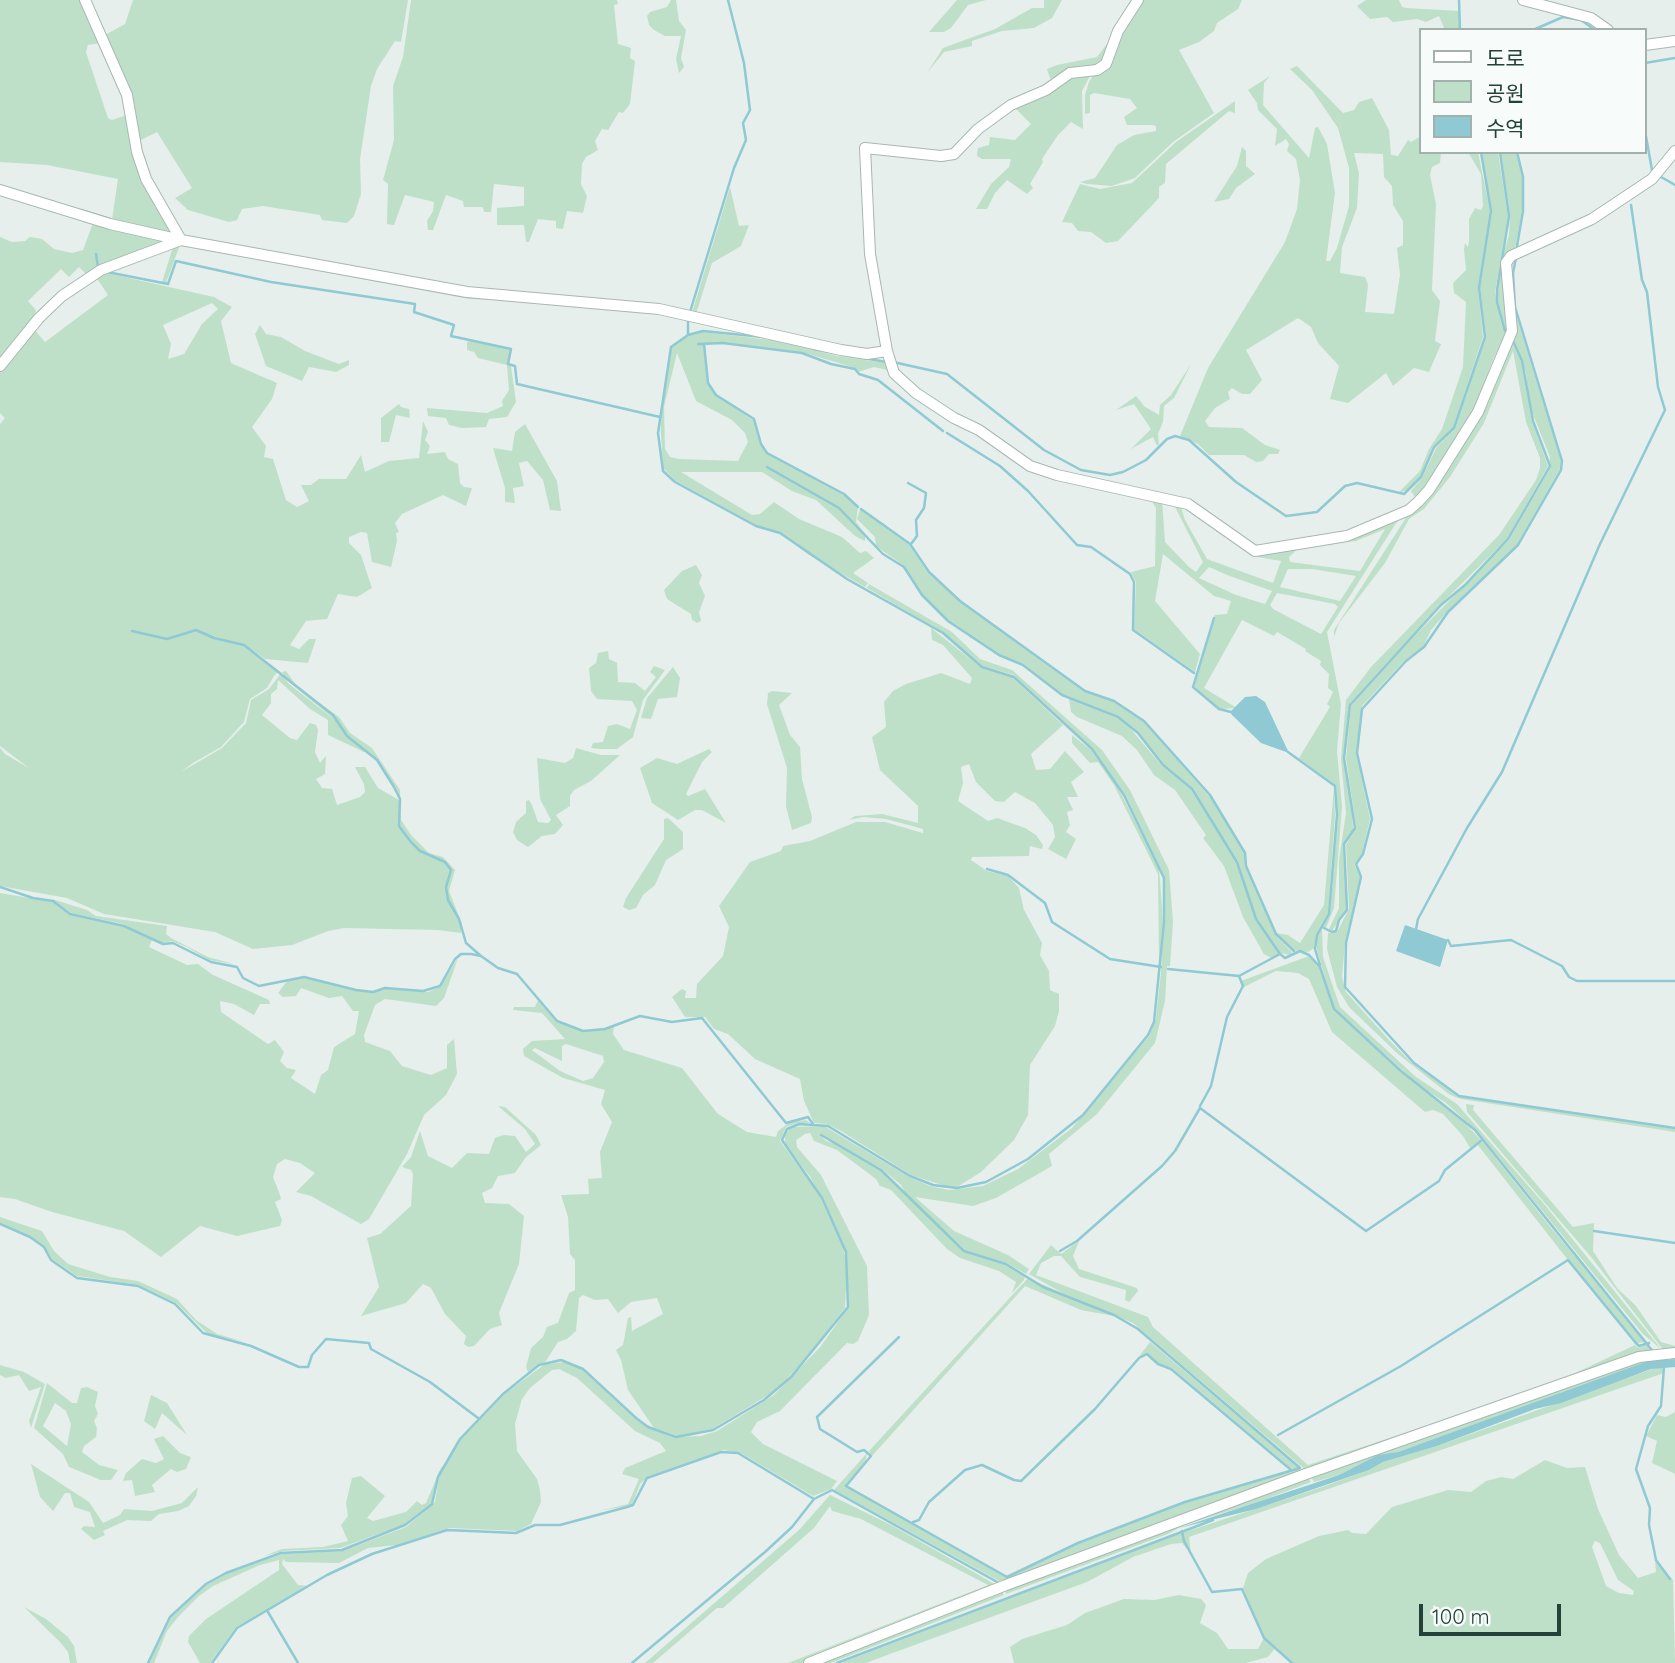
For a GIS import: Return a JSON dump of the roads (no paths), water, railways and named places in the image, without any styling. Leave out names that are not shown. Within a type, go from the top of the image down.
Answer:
[{"type":"street","points":[[85,0],[127,95],[137,152],[146,179],[181,240]]},
{"type":"street","points":[[1138,0],[1133,12],[1118,31],[1106,64],[1097,70],[1070,73],[1046,90],[1011,105],[978,129],[954,154],[940,156],[865,148],[871,265],[887,351],[894,373],[916,393],[954,418],[979,430],[1030,466],[1057,475],[1188,504],[1255,551],[1347,536],[1409,510],[1418,502],[1429,490],[1478,412],[1512,331],[1506,274],[1506,263],[1511,256],[1592,219],[1652,179],[1675,151]]},
{"type":"street","points":[[1523,0],[1591,18],[1605,28]]},
{"type":"street","points":[[1647,45],[1675,41]]},
{"type":"street","points":[[0,190],[110,224],[181,240],[467,292],[659,309],[841,350],[867,354],[887,351]]},
{"type":"street","points":[[0,366],[39,318],[62,296],[101,270],[181,240]]},
{"type":"street","points":[[809,1663],[1006,1585],[1194,1516],[1655,1353],[1675,1353]]},
{"type":"water","points":[[1256,696],[1265,702],[1289,753],[1261,743],[1230,712],[1245,697]]},
{"type":"water","points":[[1405,925],[1448,940],[1440,967],[1396,951]]},
{"type":"water","points":[[1662,1356],[1663,1360],[1675,1359],[1675,1367],[1651,1369],[1256,1509],[1179,1528],[1339,1475],[1378,1455],[1398,1452]]},
{"type":"waterway","points":[[690,312],[734,168],[746,140],[743,123],[750,110],[744,63],[728,0]]},
{"type":"waterway","points":[[1459,0],[1460,28]]},
{"type":"waterway","points":[[1538,28],[1563,17],[1581,20],[1592,28]]},
{"type":"waterway","points":[[1647,63],[1675,58]]},
{"type":"waterway","points":[[1647,142],[1652,170]]},
{"type":"waterway","points":[[893,362],[947,374],[1044,450],[1081,470],[1110,475],[1123,472],[1146,460],[1167,439],[1175,436],[1189,440],[1236,482],[1286,516],[1317,512],[1345,486],[1357,483],[1404,494],[1421,477],[1434,447],[1454,428],[1485,337],[1479,288],[1491,211],[1481,154]]},
{"type":"waterway","points":[[1500,154],[1509,216],[1497,302],[1505,331]]},
{"type":"waterway","points":[[1517,154],[1523,177],[1523,211],[1517,246]]},
{"type":"waterway","points":[[1661,177],[1675,185]]},
{"type":"waterway","points":[[1416,929],[1418,919],[1467,828],[1502,772],[1600,544],[1665,410],[1658,387],[1647,292],[1642,280],[1631,205]]},
{"type":"waterway","points":[[81,210],[110,219]]},
{"type":"waterway","points":[[96,254],[98,267]]},
{"type":"waterway","points":[[1516,258],[1513,273],[1515,307],[1562,461],[1561,470],[1518,545],[1448,612],[1424,647],[1406,661],[1362,709],[1357,753],[1372,819],[1363,854],[1356,864],[1361,877],[1346,943],[1345,987],[1414,1063],[1459,1096],[1675,1128]]},
{"type":"waterway","points":[[107,272],[168,284],[176,261],[271,282],[415,304],[414,312],[454,325],[451,336],[511,349],[508,364],[515,366],[517,384],[660,417]]},
{"type":"waterway","points":[[688,320],[688,335]]},
{"type":"waterway","points":[[148,1663],[170,1617],[206,1584],[226,1573],[281,1553],[342,1550],[405,1525],[432,1504],[438,1477],[460,1439],[503,1394],[539,1365],[561,1360],[583,1369],[648,1427],[676,1437],[713,1430],[764,1400],[791,1377],[848,1307],[846,1252],[822,1198],[782,1140],[787,1129],[799,1124],[828,1126],[910,1176],[933,1185],[957,1188],[986,1182],[1028,1159],[1083,1115],[1148,1035],[1154,1022],[1164,922],[1164,878],[1124,795],[1092,749],[1014,677],[982,667],[943,633],[847,579],[780,533],[756,526],[675,482],[663,471],[658,433],[671,347],[688,335],[703,331],[763,337]]},
{"type":"waterway","points":[[1322,927],[1336,931],[1339,920],[1347,910],[1344,844],[1355,828],[1344,758],[1350,705],[1441,605],[1465,585],[1508,539],[1550,466],[1533,421],[1522,361],[1513,341]]},
{"type":"waterway","points":[[698,344],[723,343],[802,353],[831,364],[855,369],[859,374],[878,380],[943,431]]},
{"type":"waterway","points":[[704,344],[708,383],[716,395],[754,419],[761,444],[767,453],[844,494],[858,507]]},
{"type":"waterway","points":[[814,349],[886,362]]},
{"type":"waterway","points":[[947,433],[1000,466],[1028,491],[1077,545],[1091,547],[1130,574],[1134,582],[1133,630],[1194,673]]},
{"type":"waterway","points":[[767,467],[839,508],[883,554],[904,567],[922,595],[948,621],[999,655],[1023,665],[1062,695],[1118,717],[1138,733],[1163,765],[1192,789],[1237,862],[1256,919],[1280,954],[1285,958],[1300,951],[1309,955],[1320,967],[1334,1009],[1401,1071],[1475,1130],[1655,1354]]},
{"type":"waterway","points":[[908,483],[926,493],[924,508],[916,520],[917,536],[911,544]]},
{"type":"waterway","points":[[861,509],[910,544],[929,572],[960,601],[1085,691],[1114,701],[1144,721],[1210,795],[1245,853],[1246,866],[1276,934],[1294,951]]},
{"type":"waterway","points":[[1214,618],[1193,687],[1219,709],[1231,712]]},
{"type":"waterway","points":[[132,631],[167,639],[196,630],[214,638],[244,645],[333,715],[347,736],[377,760],[394,787],[400,799],[399,826],[411,842],[420,851],[445,862],[451,870],[446,887],[448,900],[459,919],[466,943],[481,956]]},
{"type":"waterway","points":[[1288,752],[1335,786],[1337,815],[1329,914],[1317,935],[1315,949],[1320,965]]},
{"type":"waterway","points":[[987,869],[1008,875],[1045,903],[1052,922],[1110,959],[1161,967]]},
{"type":"waterway","points":[[0,887],[33,898],[53,901],[70,914],[124,926],[163,944],[173,943],[211,962],[237,967],[243,978],[259,986],[304,977],[356,990],[373,992],[385,988],[423,991],[440,986],[455,959],[461,954],[471,954],[481,956],[498,968],[517,974],[557,1021],[583,1031],[605,1029],[640,1016],[672,1022],[702,1018],[786,1123],[808,1117],[813,1124]]},
{"type":"waterway","points":[[1448,940],[1451,946],[1511,940],[1562,966],[1569,977],[1577,981],[1675,981]]},
{"type":"waterway","points":[[1168,969],[1239,976],[1280,954]]},
{"type":"waterway","points":[[1200,1106],[1211,1086],[1227,1017],[1243,986],[1239,976]]},
{"type":"waterway","points":[[1060,1251],[1077,1241],[1162,1166],[1175,1151],[1200,1108],[1366,1231],[1439,1181],[1445,1170],[1482,1140]]},
{"type":"waterway","points":[[821,1135],[881,1170],[964,1251],[1006,1264],[1043,1287],[1114,1315],[1138,1329],[1299,1467]]},
{"type":"waterway","points":[[0,1224],[30,1237],[44,1247],[51,1260],[77,1278],[138,1286],[175,1304],[203,1333],[251,1346],[299,1367],[308,1367],[312,1355],[326,1339],[369,1343],[371,1349],[430,1382],[478,1418]]},
{"type":"waterway","points":[[1594,1231],[1675,1243]]},
{"type":"waterway","points":[[1278,1435],[1401,1366],[1568,1260],[1635,1342],[1639,1346],[1649,1343]]},
{"type":"waterway","points":[[899,1337],[817,1417],[820,1429],[857,1452],[864,1450],[871,1456],[846,1486],[1007,1577],[1078,1543],[1185,1502],[1300,1468]]},
{"type":"waterway","points":[[913,1522],[919,1520],[929,1502],[965,1470],[982,1465],[1021,1481],[1095,1409],[1139,1358],[1147,1354],[1158,1364],[1171,1369],[1290,1469]]},
{"type":"waterway","points":[[1664,1367],[1661,1406],[1648,1426],[1636,1469],[1650,1508],[1649,1525],[1656,1560],[1670,1579]]},
{"type":"waterway","points":[[212,1663],[237,1628],[327,1575],[372,1554],[447,1530],[516,1533],[535,1525],[560,1525],[627,1507],[633,1505],[647,1478],[721,1452],[738,1453],[814,1499],[832,1490],[999,1583]]},
{"type":"waterway","points":[[632,1663],[765,1552],[792,1527],[814,1499]]},
{"type":"waterway","points":[[837,1663],[1213,1520]]},
{"type":"waterway","points":[[1182,1531],[1184,1541],[1212,1592],[1242,1589],[1264,1638],[1292,1663]]},
{"type":"waterway","points":[[268,1612],[298,1663]]}]
